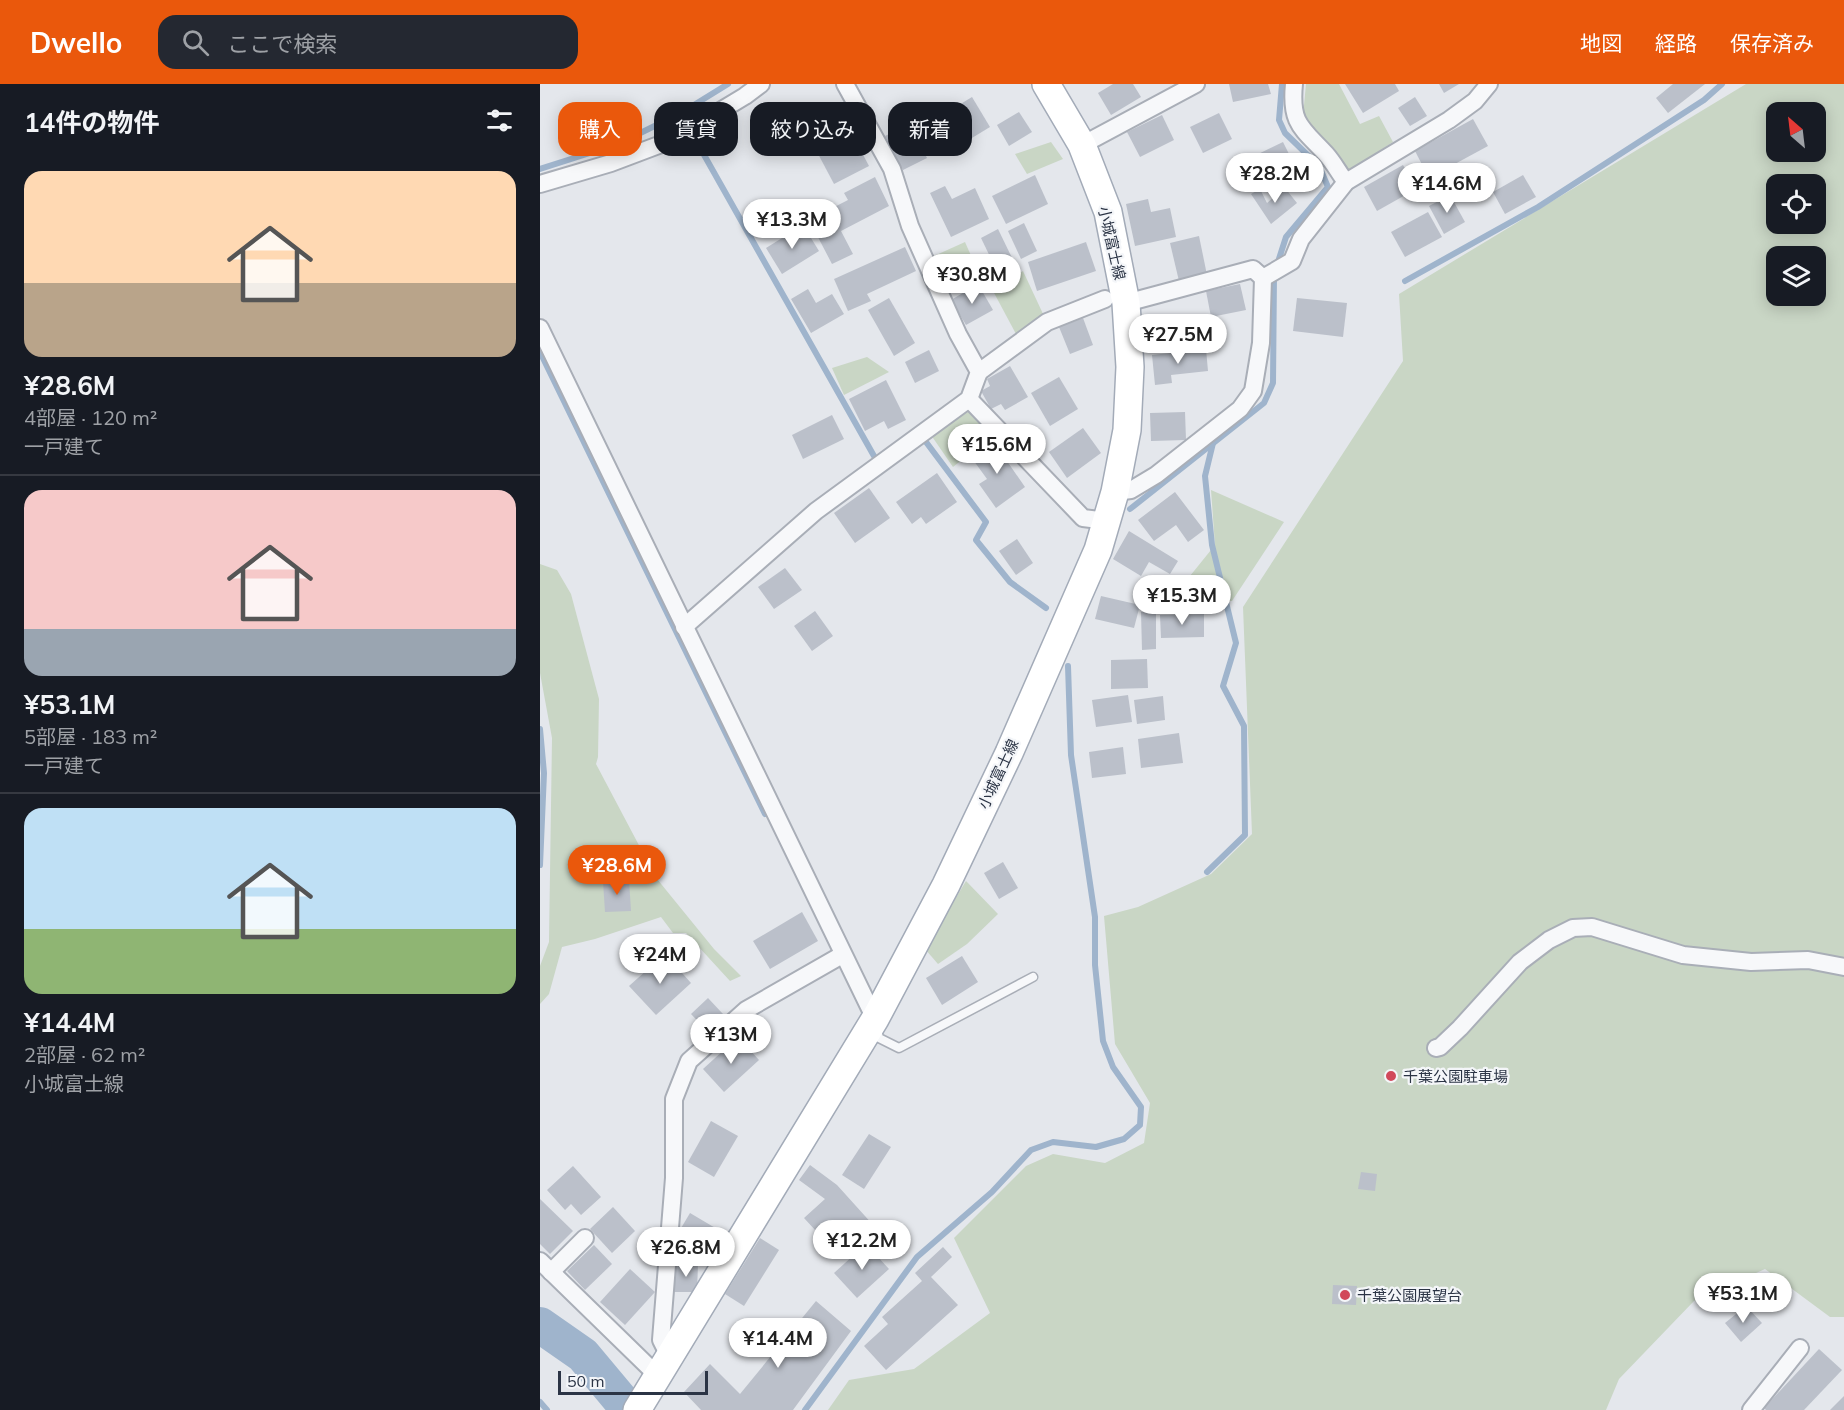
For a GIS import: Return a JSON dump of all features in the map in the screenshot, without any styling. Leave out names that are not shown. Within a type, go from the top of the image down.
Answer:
[{"type":"main road","name":"小城富士線","points":[[638,1410],[874,1019],[946,885],[1009,753],[1098,550],[1107,521],[1127,430],[1130,367],[1115,301],[1108,212],[1082,145],[1046,84]]},
{"type":"street","points":[[540,184],[611,163],[672,140],[745,96],[760,84]]},
{"type":"street","points":[[845,84],[892,169],[915,236],[958,334],[979,372]]},
{"type":"street","points":[[1082,145],[1196,84]]},
{"type":"street","points":[[1294,84],[1292,103],[1300,128],[1328,156],[1346,182]]},
{"type":"street","points":[[1263,278],[1292,261],[1301,239],[1346,182],[1449,120],[1474,101],[1489,84]]},
{"type":"street","points":[[684,627],[816,511],[969,399],[979,372],[1047,322],[1115,301],[1253,269],[1263,278],[1261,343],[1253,391],[1240,409],[1156,475],[1131,490],[1115,492]]},
{"type":"street","points":[[540,328],[874,1019]]},
{"type":"street","points":[[969,399],[1083,518],[1107,521]]},
{"type":"street","points":[[1436,1048],[1460,1028],[1520,962],[1549,940],[1573,928],[1592,927],[1683,955],[1751,962],[1808,960],[1844,967]]},
{"type":"street","points":[[664,1368],[661,1340],[674,1178],[674,1099],[689,1061],[746,1010],[842,955]]},
{"type":"street","points":[[585,1238],[546,1266],[664,1368]]},
{"type":"street","points":[[1751,1410],[1800,1348]]},
{"type":"lane","points":[[874,1019],[879,1038],[899,1048],[1033,977]]},
{"type":"green space","points":[[1306,84],[1339,84],[1360,124],[1379,116],[1393,142],[1347,172],[1303,116]]},
{"type":"green space","points":[[1746,84],[1844,84],[1844,1317],[1830,1317],[1765,1269],[1694,1301],[1619,1379],[1606,1410],[828,1410],[849,1380],[914,1369],[990,1313],[954,1238],[1026,1166],[1053,1154],[1105,1163],[1144,1143],[1150,1103],[1115,1044],[1104,916],[1138,907],[1211,874],[1252,834],[1243,607],[1403,361],[1399,294]]},
{"type":"green space","points":[[1051,142],[1063,159],[1027,174],[1015,154]]},
{"type":"green space","points":[[965,242],[980,276],[947,292],[934,256]]},
{"type":"green space","points":[[1023,271],[1044,316],[1016,334],[993,291]]},
{"type":"green space","points":[[867,357],[889,372],[844,395],[832,368]]},
{"type":"green space","points":[[968,412],[992,435],[953,467],[931,435]]},
{"type":"green space","points":[[1211,490],[1284,522],[1232,601],[1169,602],[1215,545]]},
{"type":"green space","points":[[540,564],[557,570],[571,594],[599,699],[596,764],[653,874],[714,949],[741,976],[730,981],[686,933],[673,933],[661,917],[595,939],[562,947],[549,994],[540,1004],[540,966],[549,942],[552,738],[540,673]]},
{"type":"green space","points":[[966,881],[998,914],[967,944],[938,964],[925,949]]},
{"type":"building","points":[[1113,84],[1133,84],[1141,97],[1111,115],[1098,93]]},
{"type":"building","points":[[1229,84],[1268,84],[1271,94],[1233,102]]},
{"type":"building","points":[[1345,84],[1395,84],[1399,91],[1363,113]]},
{"type":"building","points":[[1439,84],[1459,84],[1444,93]]},
{"type":"building","points":[[1673,84],[1705,84],[1668,113],[1656,98]]},
{"type":"building","points":[[972,97],[990,127],[972,138],[972,102],[964,102]]},
{"type":"building","points":[[1415,97],[1427,116],[1410,126],[1398,108]]},
{"type":"building","points":[[1019,112],[1032,132],[1009,146],[997,125]]},
{"type":"building","points":[[1219,113],[1232,139],[1203,153],[1190,127]]},
{"type":"building","points":[[1162,115],[1174,140],[1140,157],[1127,132]]},
{"type":"building","points":[[1473,119],[1488,146],[1429,178],[1415,151]]},
{"type":"building","points":[[1283,142],[1294,164],[1255,183],[1244,161]]},
{"type":"building","points":[[819,156],[864,156],[869,166],[834,184]]},
{"type":"building","points":[[896,156],[926,156],[927,158],[903,170]]},
{"type":"building","points":[[1403,165],[1416,189],[1377,211],[1364,187]]},
{"type":"building","points":[[1035,175],[1048,204],[1006,224],[992,196]]},
{"type":"building","points":[[1523,175],[1536,197],[1505,214],[1493,192]]},
{"type":"building","points":[[875,177],[889,206],[841,231],[853,254],[832,264],[809,220],[848,200],[844,193]]},
{"type":"building","points":[[945,186],[952,199],[975,188],[989,219],[951,237],[930,193]]},
{"type":"building","points":[[1285,188],[1297,203],[1271,224],[1251,194],[1260,189],[1267,203]]},
{"type":"building","points":[[1450,195],[1465,222],[1444,234],[1429,206]]},
{"type":"building","points":[[1148,199],[1151,212],[1170,208],[1176,237],[1135,246],[1126,204]]},
{"type":"building","points":[[1428,212],[1442,237],[1405,257],[1391,232]]},
{"type":"building","points":[[1024,223],[1037,251],[1021,259],[1008,231]]},
{"type":"building","points":[[803,225],[819,251],[782,274],[766,248]]},
{"type":"building","points":[[998,229],[1014,262],[997,271],[981,238]]},
{"type":"building","points":[[1199,236],[1207,275],[1179,281],[1170,243]]},
{"type":"building","points":[[1086,242],[1096,271],[1037,291],[1028,262]]},
{"type":"building","points":[[905,247],[916,271],[867,294],[871,301],[848,311],[834,279]]},
{"type":"building","points":[[978,284],[993,310],[966,325],[951,300]]},
{"type":"building","points":[[1240,284],[1246,310],[1211,317],[1206,291]]},
{"type":"building","points":[[808,289],[816,303],[832,294],[844,314],[811,333],[791,299]]},
{"type":"building","points":[[889,298],[915,343],[894,356],[868,310]]},
{"type":"building","points":[[1297,298],[1347,303],[1343,337],[1293,331]]},
{"type":"building","points":[[1083,318],[1093,345],[1070,354],[1059,327]]},
{"type":"building","points":[[1206,349],[1208,371],[1171,375],[1172,383],[1155,385],[1152,355]]},
{"type":"building","points":[[929,350],[939,371],[915,383],[905,362]]},
{"type":"building","points":[[1010,366],[1028,397],[1005,410],[1001,404],[991,409],[981,391],[990,386],[987,379]]},
{"type":"building","points":[[1059,377],[1078,409],[1050,426],[1031,393]]},
{"type":"building","points":[[886,380],[906,420],[888,429],[884,421],[865,431],[849,399]]},
{"type":"building","points":[[1185,412],[1186,440],[1151,441],[1150,413]]},
{"type":"building","points":[[832,415],[844,439],[803,459],[792,435]]},
{"type":"building","points":[[1083,428],[1101,453],[1067,478],[1049,452]]},
{"type":"building","points":[[993,441],[1025,487],[996,508],[979,484],[987,479],[971,457]]},
{"type":"building","points":[[937,473],[957,502],[926,524],[921,517],[912,524],[896,502]]},
{"type":"building","points":[[869,488],[890,518],[855,543],[834,513]]},
{"type":"building","points":[[1175,492],[1204,530],[1188,542],[1176,525],[1154,541],[1138,520]]},
{"type":"building","points":[[1129,531],[1178,561],[1170,574],[1149,562],[1141,576],[1113,559]]},
{"type":"building","points":[[1017,539],[1033,563],[1016,575],[999,551]]},
{"type":"building","points":[[785,568],[802,590],[774,609],[758,587]]},
{"type":"building","points":[[1101,596],[1140,605],[1134,628],[1095,619]]},
{"type":"building","points":[[815,611],[833,636],[812,651],[794,626]]},
{"type":"building","points":[[1156,611],[1156,649],[1142,650],[1141,612]]},
{"type":"building","points":[[1204,614],[1204,637],[1161,638],[1160,615]]},
{"type":"building","points":[[1147,659],[1148,688],[1111,689],[1111,660]]},
{"type":"building","points":[[1128,695],[1132,722],[1096,727],[1092,700]]},
{"type":"building","points":[[1163,696],[1165,720],[1137,724],[1134,700]]},
{"type":"building","points":[[1179,733],[1183,763],[1141,768],[1138,739]]},
{"type":"building","points":[[1123,747],[1126,774],[1092,778],[1089,752]]},
{"type":"building","points":[[1003,862],[1018,888],[999,899],[984,873]]},
{"type":"building","points":[[629,880],[631,911],[605,912],[603,881]]},
{"type":"building","points":[[802,912],[818,941],[770,969],[753,941]]},
{"type":"building","points":[[665,954],[691,983],[656,1015],[629,986]]},
{"type":"building","points":[[962,956],[978,982],[942,1005],[926,978]]},
{"type":"building","points":[[708,998],[723,1014],[706,1030],[691,1014]]},
{"type":"building","points":[[738,1037],[759,1060],[724,1092],[703,1069]]},
{"type":"building","points":[[711,1121],[738,1136],[714,1177],[688,1162]]},
{"type":"building","points":[[869,1134],[891,1147],[864,1189],[842,1175]]},
{"type":"building","points":[[810,1165],[837,1185],[874,1226],[840,1257],[804,1218],[825,1199],[799,1180]]},
{"type":"building","points":[[573,1166],[601,1197],[581,1215],[571,1204],[565,1210],[547,1190]]},
{"type":"building","points":[[1361,1172],[1377,1174],[1375,1191],[1358,1189]]},
{"type":"building","points":[[540,1199],[573,1231],[550,1254],[540,1244]]},
{"type":"building","points":[[613,1207],[635,1231],[612,1253],[590,1229]]},
{"type":"building","points":[[690,1213],[717,1229],[701,1255],[674,1240]]},
{"type":"building","points":[[760,1238],[779,1250],[744,1306],[725,1294]]},
{"type":"building","points":[[866,1244],[889,1269],[857,1298],[834,1273]]},
{"type":"building","points":[[594,1245],[612,1264],[585,1290],[567,1271]]},
{"type":"building","points":[[943,1247],[952,1257],[931,1277],[958,1305],[886,1370],[864,1346],[888,1324],[882,1317],[922,1281],[915,1273]]},
{"type":"building","points":[[675,1263],[698,1264],[697,1292],[674,1292]]},
{"type":"building","points":[[630,1269],[655,1292],[625,1325],[600,1302]]},
{"type":"building","name":"千葉公園展望台","points":[[1333,1285],[1357,1286],[1356,1305],[1332,1304]]},
{"type":"building","points":[[816,1301],[851,1331],[793,1410],[701,1410],[684,1392],[710,1364],[740,1394]]},
{"type":"building","points":[[1746,1306],[1762,1323],[1741,1342],[1725,1323]]},
{"type":"building","points":[[1819,1349],[1842,1370],[1804,1410],[1766,1410],[1764,1408]]},
{"type":"building","points":[[1844,1396],[1844,1410],[1830,1410]]},
{"type":"waterway","points":[[540,169],[618,144],[681,113],[728,84]]},
{"type":"waterway","points":[[1277,265],[1286,237],[1328,187],[1319,166],[1285,133],[1279,120],[1282,84]]},
{"type":"waterway","points":[[1405,281],[1538,207],[1704,100],[1722,84]]},
{"type":"waterway","points":[[705,156],[874,456]]},
{"type":"waterway","points":[[1130,509],[1264,403],[1273,383],[1274,275]]},
{"type":"waterway","points":[[540,352],[765,814]]},
{"type":"waterway","points":[[926,442],[986,522],[976,540],[1010,582],[1046,608]]},
{"type":"waterway","points":[[1207,872],[1245,835],[1244,726],[1223,686],[1236,643],[1212,545],[1205,476],[1213,443]]},
{"type":"waterway","points":[[805,1410],[917,1257],[992,1192],[1031,1150],[1053,1142],[1096,1147],[1124,1139],[1140,1125],[1141,1107],[1113,1067],[1103,1041],[1095,965],[1095,917],[1071,755],[1068,666]]},
{"type":"waterway","points":[[540,729],[544,773],[540,865]]},
{"type":"waterway","points":[[540,1325],[583,1355],[629,1410]]},
{"type":"waterway","points":[[540,1402],[547,1410]]},
{"type":"place","name":"千葉公園駐車場","points":[[1391,1076]]},
{"type":"place","name":"千葉公園展望台","points":[[1345,1295]]}]
